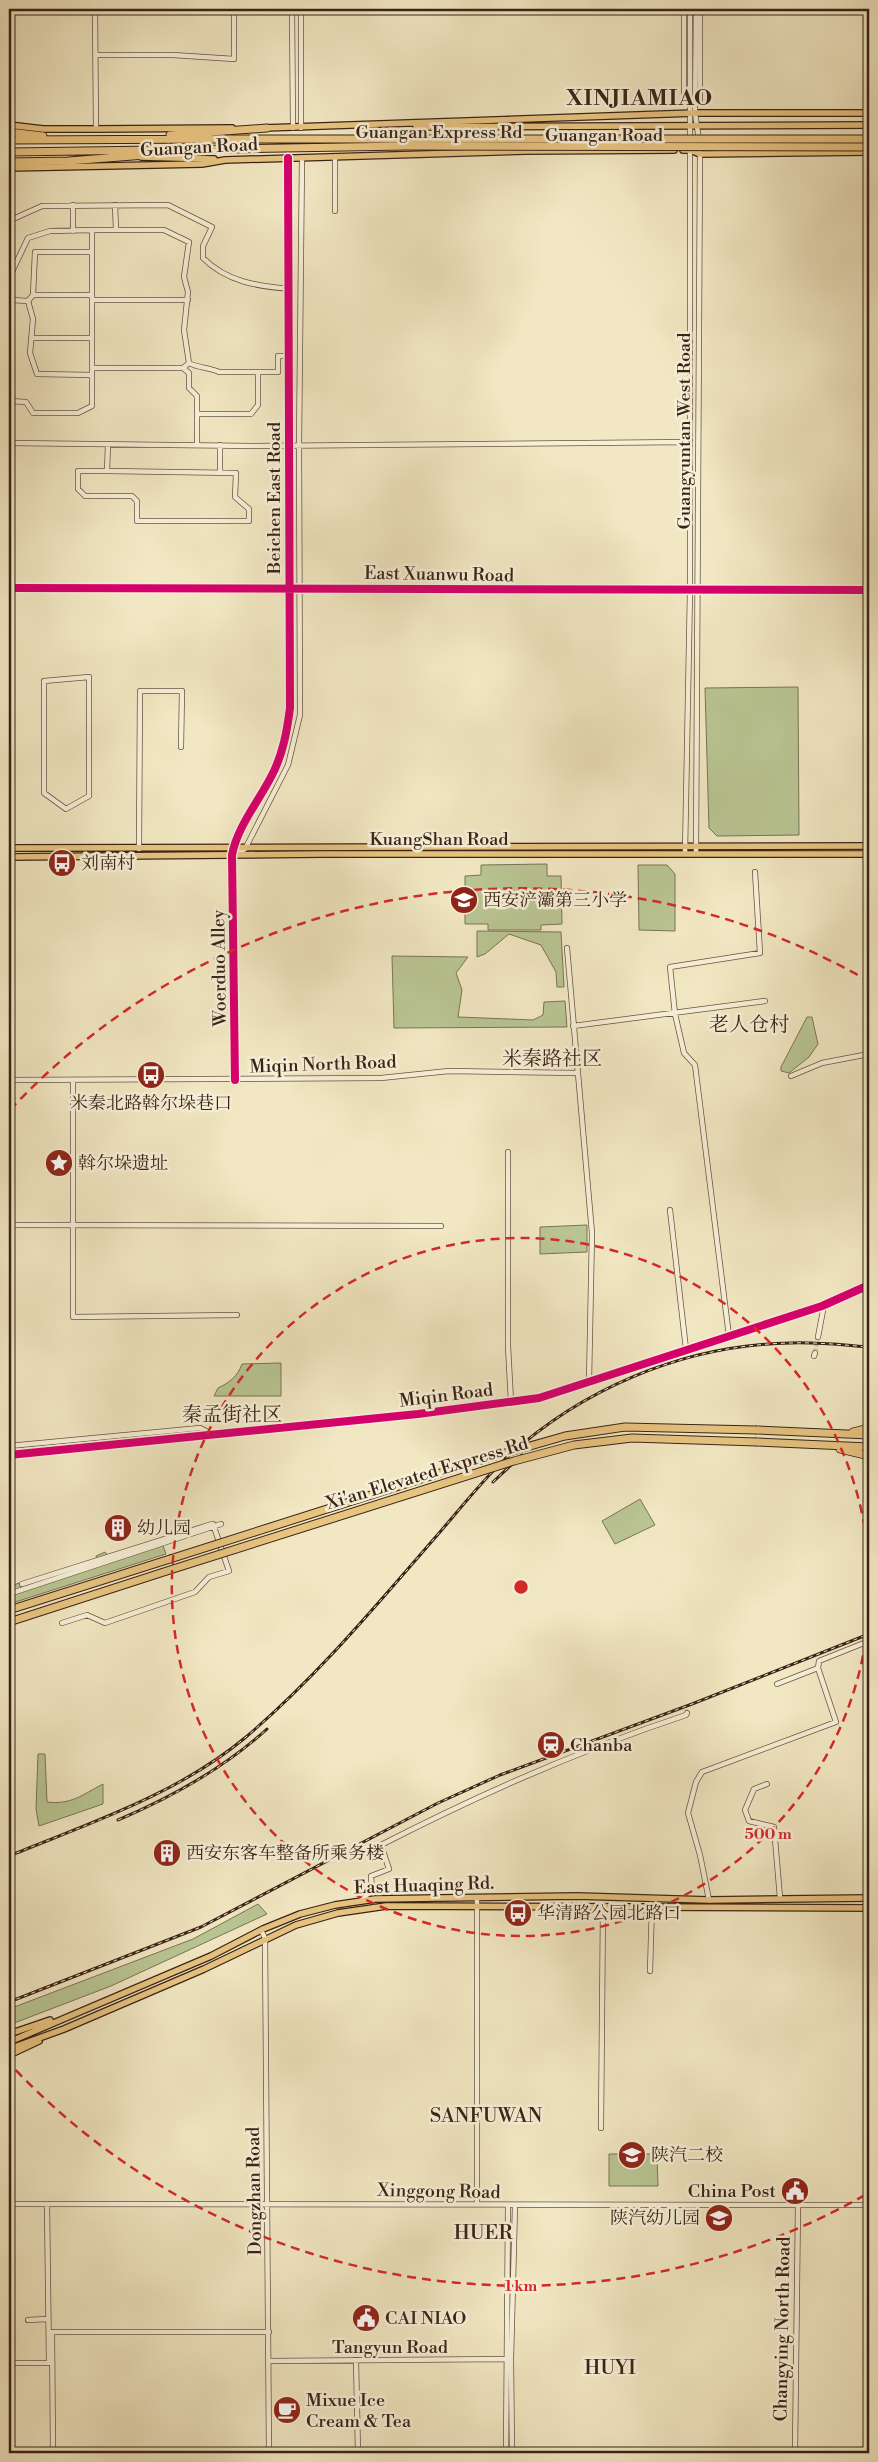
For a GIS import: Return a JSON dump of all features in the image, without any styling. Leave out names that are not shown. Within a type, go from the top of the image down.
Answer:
[{"type":"highway","points":[[135,139],[267,128]]},
{"type":"highway","points":[[9,132],[38,138]]},
{"type":"highway","name":"Guangan Express Rd","points":[[9,140],[38,138],[869,138]]},
{"type":"highway","name":"Guangan Express Rd","points":[[11,152],[407,146],[869,147]]},
{"type":"highway","points":[[9,162],[99,159],[193,150]]},
{"type":"highway","name":"Xi'an Elevated Express Rd","points":[[9,1610],[482,1460],[565,1436],[625,1427],[869,1435]]},
{"type":"highway","points":[[844,1434],[869,1428]]},
{"type":"highway","name":"Xi'an Elevated Express Rd","points":[[9,1622],[514,1461],[574,1445],[632,1438],[869,1447]]},
{"type":"highway","points":[[823,1445],[869,1456]]},
{"type":"main road","name":"Guangan Road","points":[[9,125],[44,129],[181,126],[302,128],[693,113],[869,113]]},
{"type":"main road","points":[[368,126],[436,128],[869,125]]},
{"type":"main road","points":[[410,156],[533,142],[829,139]]},
{"type":"main road","name":"Guangan Road","points":[[9,168],[202,164],[225,160],[410,156],[525,151],[690,150],[700,154],[869,152]]},
{"type":"main road","points":[[99,159],[152,157],[225,160]]},
{"type":"main road","name":"KuangShan Road","points":[[9,857],[233,852],[685,851],[869,846]]},
{"type":"main road","name":"KuangShan Road","points":[[9,848],[139,848],[233,852],[245,849],[685,851]]},
{"type":"main road","name":"KuangShan Road","points":[[696,850],[869,854]]},
{"type":"main road","name":"East Huaqing Rd.","points":[[9,2042],[211,1956],[261,1930],[318,1909],[361,1901],[577,1896],[709,1900],[869,1898]]},
{"type":"main road","name":"East Huaqing Rd.","points":[[9,2049],[64,2029],[204,1969],[265,1938],[296,1925],[338,1913],[386,1906],[477,1905],[869,1908]]},
{"type":"main road","points":[[9,2034],[76,2012]]},
{"type":"main road","points":[[9,2055],[64,2029]]},
{"type":"street","points":[[96,9],[96,129]]},
{"type":"street","points":[[96,55],[173,54],[234,59],[234,9]]},
{"type":"street","points":[[292,9],[293,128]]},
{"type":"street","points":[[301,9],[302,128]]},
{"type":"street","points":[[684,9],[684,100],[693,105]]},
{"type":"street","name":"Guangyuntan West Road","points":[[685,851],[690,591],[690,141],[693,125],[690,9]]},
{"type":"street","name":"Guangyuntan West Road","points":[[693,105],[698,9]]},
{"type":"street","name":"Guangyuntan West Road","points":[[693,125],[700,141],[696,850]]},
{"type":"street","name":"Beichen East Road","points":[[233,852],[240,833],[273,774],[285,739],[290,708],[290,289],[288,158]]},
{"type":"street","name":"Beichen East Road","points":[[245,849],[288,765],[296,740],[301,700],[298,444],[302,158]]},
{"type":"street","points":[[335,158],[335,211]]},
{"type":"street","points":[[72,205],[73,231]]},
{"type":"street","points":[[115,205],[116,230]]},
{"type":"street","points":[[9,228],[13,219],[42,206],[168,205],[212,227],[203,246],[203,258],[214,269],[240,282],[290,289]]},
{"type":"street","points":[[92,230],[92,406],[78,413],[34,413],[26,402],[10,401],[9,443],[289,445],[690,442]]},
{"type":"street","points":[[9,278],[28,238],[50,232],[164,230],[188,242],[184,277],[188,292],[184,330],[188,363]]},
{"type":"street","points":[[28,301],[33,295],[35,252],[92,252]]},
{"type":"street","points":[[9,295],[12,300],[28,301]]},
{"type":"street","points":[[33,295],[188,300]]},
{"type":"street","points":[[28,301],[33,320],[30,353],[37,374],[92,375]]},
{"type":"street","points":[[31,338],[92,338]]},
{"type":"street","points":[[188,363],[196,367],[210,368],[218,372],[278,372],[278,356],[290,356]]},
{"type":"street","points":[[183,368],[188,363]]},
{"type":"street","points":[[196,367],[189,373],[189,388],[197,396],[197,445]]},
{"type":"street","points":[[92,368],[183,368],[189,373]]},
{"type":"street","points":[[198,414],[251,414],[258,405],[258,372]]},
{"type":"street","points":[[107,471],[108,444]]},
{"type":"street","points":[[220,445],[220,473]]},
{"type":"street","points":[[78,471],[107,471],[236,473],[236,497],[249,509],[249,521],[137,521],[137,501],[132,496],[85,496],[78,489],[78,471]]},
{"type":"street","name":"East Xuanwu Road","points":[[9,588],[300,587],[690,591],[869,590]]},
{"type":"street","points":[[89,677],[89,796],[66,809],[44,793],[44,681],[89,677]]},
{"type":"street","points":[[139,848],[140,691],[182,692],[181,747]]},
{"type":"street","name":"Woerduo Alley","points":[[233,852],[235,1080]]},
{"type":"street","points":[[729,1336],[695,1065],[684,1053],[675,1014],[670,967],[760,953],[755,872]]},
{"type":"street","points":[[567,948],[592,1233],[590,1381]]},
{"type":"street","points":[[573,1026],[765,1001]]},
{"type":"street","points":[[791,1076],[822,1063],[869,1054]]},
{"type":"street","name":"Miqin North Road","points":[[9,1080],[381,1078],[449,1071],[577,1073]]},
{"type":"street","points":[[74,1080],[73,1316],[237,1315]]},
{"type":"street","points":[[508,1152],[508,1346],[511,1402]]},
{"type":"street","points":[[670,1210],[686,1349]]},
{"type":"street","points":[[9,1225],[441,1226]]},
{"type":"street","name":"Miqin Road","points":[[9,1455],[418,1414],[542,1397],[824,1305],[869,1285]]},
{"type":"street","points":[[818,1337],[824,1305]]},
{"type":"street","name":"Miqin Road","points":[[9,1446],[200,1428],[214,1435]]},
{"type":"street","points":[[164,1431],[164,1440]]},
{"type":"street","points":[[22,1584],[221,1523]]},
{"type":"street","points":[[9,1594],[214,1525]]},
{"type":"street","points":[[62,1623],[87,1615],[105,1623],[195,1592],[209,1577],[230,1571],[214,1525]]},
{"type":"street","points":[[709,1900],[700,1855],[688,1813],[696,1782],[702,1772],[836,1722],[818,1668],[820,1660],[869,1641]]},
{"type":"street","points":[[777,1684],[818,1668]]},
{"type":"street","points":[[361,1901],[372,1890],[371,1876],[389,1869],[381,1845],[446,1811],[533,1772],[622,1737],[686,1716],[687,1713]]},
{"type":"street","points":[[768,1784],[754,1790],[745,1810],[749,1821],[774,1827],[780,1898]]},
{"type":"street","points":[[477,1897],[477,2204]]},
{"type":"street","points":[[601,2128],[603,1905]]},
{"type":"street","points":[[650,1971],[652,1905]]},
{"type":"street","name":"Dongzhan Road","points":[[261,1930],[265,1938],[269,2453]]},
{"type":"street","name":"Xinggong Road","points":[[9,2204],[869,2205]]},
{"type":"street","points":[[9,2363],[49,2363],[47,2204]]},
{"type":"street","name":"Changying North Road","points":[[795,2453],[798,2205]]},
{"type":"street","points":[[508,2206],[512,2453]]},
{"type":"street","points":[[506,2453],[515,2206]]},
{"type":"street","points":[[28,2320],[48,2320]]},
{"type":"street","points":[[53,2453],[52,2332],[269,2332]]},
{"type":"street","name":"Tangyun Road","points":[[269,2361],[509,2359]]},
{"type":"street","points":[[356,2360],[358,2453]]},
{"type":"street","points":[[9,2451],[42,2451],[44,2453]]},
{"type":"green space","points":[[798,687],[799,835],[717,836],[709,828],[705,688]]},
{"type":"green space","points":[[547,864],[547,876],[561,876],[562,924],[541,925],[541,930],[488,930],[488,924],[465,924],[465,876],[481,875],[481,865]]},
{"type":"green space","points":[[638,865],[667,865],[675,874],[675,931],[639,930]]},
{"type":"green space","points":[[477,931],[561,932],[564,987],[557,987],[556,972],[541,945],[509,934],[485,954],[477,957]]},
{"type":"green space","points":[[392,956],[468,957],[456,973],[462,990],[458,1017],[533,1020],[543,1015],[544,1002],[565,1001],[567,1027],[394,1028]]},
{"type":"green space","points":[[807,1017],[812,1017],[818,1044],[809,1057],[789,1073],[781,1071],[781,1067]]},
{"type":"green space","points":[[587,1225],[587,1252],[540,1254],[540,1227]]},
{"type":"green space","points":[[281,1363],[281,1396],[214,1396],[218,1388],[236,1376],[242,1364]]},
{"type":"green space","points":[[640,1499],[655,1525],[615,1544],[602,1521]]},
{"type":"green space","points":[[162,1543],[166,1554],[9,1604],[9,1586],[97,1561],[96,1556],[105,1552],[112,1561]]},
{"type":"green space","points":[[38,1754],[45,1754],[47,1802],[70,1801],[103,1784],[103,1804],[39,1826],[36,1809]]},
{"type":"green space","points":[[258,1904],[267,1914],[111,1986],[9,2025],[9,2009],[193,1939]]},
{"type":"green space","points":[[609,2154],[657,2154],[658,2186],[609,2186]]},
{"type":"tunnel","points":[[815,1353],[818,1337]]},
{"type":"railway","points":[[9,1856],[102,1819],[162,1791],[192,1775],[246,1737],[323,1664],[499,1465],[529,1438],[597,1394],[633,1377],[671,1363],[710,1352],[750,1346],[791,1343],[869,1347]]},
{"type":"railway","points":[[493,1482],[522,1455]]},
{"type":"railway","points":[[9,2002],[201,1927],[438,1803],[500,1775],[692,1704],[869,1634]]},
{"type":"railway","points":[[118,1820],[158,1802],[196,1781],[233,1757],[267,1729]]},
{"type":"cycle path","points":[[235,1080],[232,855],[243,824],[276,767],[282,751],[290,708],[288,158]]},
{"type":"cycle path","points":[[9,588],[869,590]]},
{"type":"cycle path","points":[[9,1455],[418,1414],[539,1398],[822,1306],[869,1285]]},
{"type":"place","name":"刘南村","points":[[62,863]]},
{"type":"place","name":"西安浐灞第三小学","points":[[464,900]]},
{"type":"place","name":"米秦北路斡尔垛巷口","points":[[151,1075]]},
{"type":"place","name":"斡尔垛遗址","points":[[59,1163]]},
{"type":"place","name":"幼儿园","points":[[118,1528]]},
{"type":"place","name":"Chanba","points":[[551,1745]]},
{"type":"place","name":"西安东客车整备所乘务楼","points":[[167,1853]]},
{"type":"place","name":"华清路公园北路口","points":[[518,1913]]},
{"type":"place","name":"陕汽二校","points":[[632,2155]]},
{"type":"place","name":"China Post","points":[[795,2191]]},
{"type":"place","name":"陕汽幼儿园","points":[[719,2218]]},
{"type":"place","name":"CAI NIAO","points":[[366,2318]]},
{"type":"place","name":"Mixue Ice Cream & Tea","points":[[287,2410]]},
{"type":"district","name":"XINJIAMIAO","points":[[640,97]]},
{"type":"district","name":"老人仓村","points":[[749,1024]]},
{"type":"district","name":"米秦路社区","points":[[552,1058]]},
{"type":"district","name":"秦孟街社区","points":[[232,1414]]},
{"type":"district","name":"SANFUWAN","points":[[486,2115]]},
{"type":"district","name":"HUER","points":[[483,2232]]},
{"type":"district","name":"HUYI","points":[[610,2367]]}]
